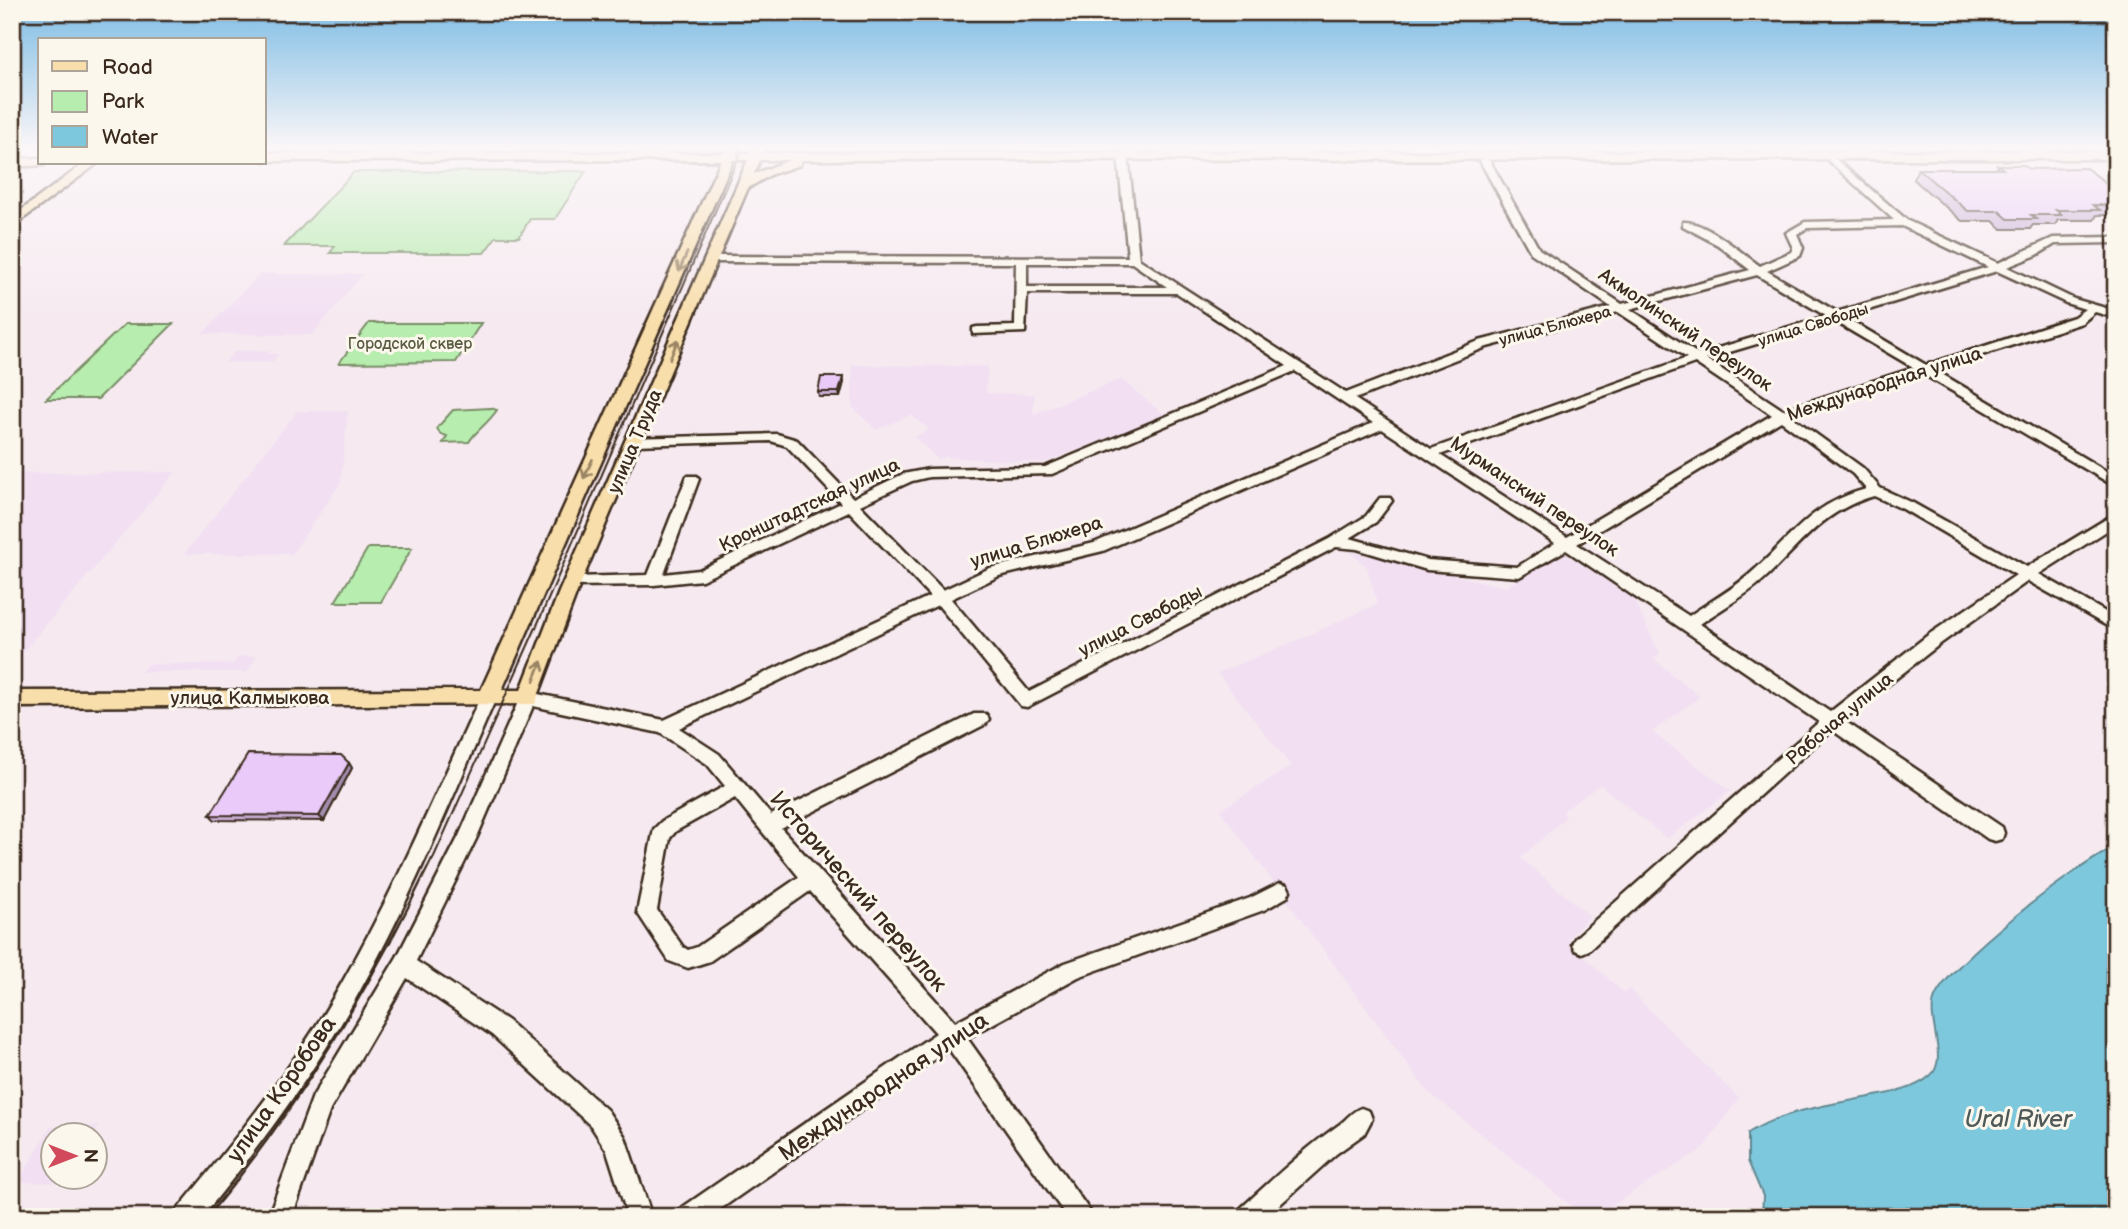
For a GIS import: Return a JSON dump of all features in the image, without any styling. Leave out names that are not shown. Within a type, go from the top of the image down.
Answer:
[{"type":"main road","points":[[12,223],[34,206]]},
{"type":"main road","name":"улица Труда","points":[[488,698],[544,564],[707,206]]},
{"type":"main road","name":"улица Труда","points":[[528,698],[573,582],[734,206]]},
{"type":"main road","points":[[488,698],[528,698]]},
{"type":"main road","name":"улица Калмыкова","points":[[12,699],[488,698]]},
{"type":"street","points":[[712,259],[1135,260],[1129,206]]},
{"type":"street","name":"Акмолинский переулок","points":[[1510,206],[1535,251],[1781,415],[1858,471],[1875,491],[2116,625]]},
{"type":"street","points":[[1886,206],[1904,223],[1996,268],[2070,301],[2116,315]]},
{"type":"street","name":"улица Блюхера","points":[[1345,398],[1483,344],[1759,271],[1796,254],[1798,248],[1791,233],[1805,225],[1904,223]]},
{"type":"street","points":[[1687,224],[1722,243],[1759,271],[2116,483]]},
{"type":"street","name":"улица Свободы","points":[[1432,453],[1698,358],[1996,268],[2053,241],[2116,240]]},
{"type":"street","points":[[977,331],[1021,329],[1022,259]]},
{"type":"street","name":"Мурманский переулок","points":[[1135,260],[1566,542],[1995,833]]},
{"type":"street","points":[[1021,290],[1179,290]]},
{"type":"street","name":"Международная улица","points":[[1334,542],[1358,544],[1427,565],[1520,572],[1781,415],[1927,371],[2078,320],[2094,308]]},
{"type":"street","name":"Кронштадтская улица","points":[[573,582],[654,580],[702,575],[917,474],[1034,473],[1056,468],[1295,367]]},
{"type":"street","name":"улица Блюхера","points":[[665,727],[995,572],[1098,547],[1384,423]]},
{"type":"street","points":[[634,441],[783,439],[798,447],[939,597]]},
{"type":"street","points":[[654,580],[692,478]]},
{"type":"street","points":[[1689,624],[1755,577],[1818,513],[1846,497],[1875,491]]},
{"type":"street","name":"улица Свободы","points":[[939,597],[1027,701],[1334,542],[1371,519],[1385,501]]},
{"type":"street","name":"Рабочая улица","points":[[1582,944],[1832,721],[1935,639],[2026,573],[2116,518]]},
{"type":"street","name":"улица Труда","points":[[368,956],[488,698]]},
{"type":"street","points":[[280,1217],[321,1104],[404,964],[468,837],[528,698]]},
{"type":"street","name":"Исторический переулок","points":[[528,698],[665,727],[713,759],[812,879],[952,1035],[1082,1217]]},
{"type":"street","points":[[769,825],[979,719]]},
{"type":"street","points":[[737,788],[669,826],[661,835],[647,912],[676,954],[688,959],[703,954],[812,879]]},
{"type":"street","name":"Международная улица","points":[[688,1217],[952,1035],[1072,970],[1256,904],[1280,891]]},
{"type":"street","name":"улица Коробова","points":[[186,1217],[278,1100],[328,1024],[368,956]]},
{"type":"street","points":[[404,964],[500,1028],[599,1118],[617,1145],[640,1217]]},
{"type":"street","points":[[1248,1217],[1361,1119]]},
{"type":"shaded area","points":[[260,274],[363,274],[312,335],[202,334]]},
{"type":"shaded area","points":[[235,351],[270,351],[269,354],[279,354],[272,362],[225,362]]},
{"type":"shaded area","points":[[852,365],[988,366],[986,393],[1035,394],[1033,414],[1121,379],[1165,415],[1044,463],[944,457],[939,460],[914,437],[929,430],[911,415],[876,430],[852,407]]},
{"type":"shaded area","points":[[297,411],[348,411],[341,483],[292,554],[184,554]]},
{"type":"shaded area","points":[[176,472],[12,665],[12,473]]},
{"type":"shaded area","points":[[1348,551],[1506,587],[1563,552],[1634,599],[1660,654],[1654,659],[1700,697],[1652,732],[1731,791],[1667,839],[1600,785],[1563,811],[1566,817],[1521,858],[1590,916],[1568,939],[1573,946],[1623,992],[1629,989],[1739,1098],[1703,1149],[1593,1217],[1585,1217],[1427,1091],[1220,810],[1291,766],[1217,673],[1377,604],[1367,567]]},
{"type":"shaded area","points":[[239,656],[257,656],[247,672],[141,672],[147,664],[233,664]]},
{"type":"shaded area","points":[[38,1148],[38,1182],[18,1182]]},
{"type":"green space","points":[[322,206],[563,206],[555,219],[530,219],[519,237],[496,237],[484,253],[330,253],[335,246],[284,246]]},
{"type":"green space","name":"Городской сквер","points":[[369,323],[481,323],[456,362],[339,363]]},
{"type":"green space","points":[[125,324],[173,324],[98,399],[46,399]]},
{"type":"green space","points":[[453,410],[497,410],[469,442],[443,443],[447,436],[440,434],[437,428]]},
{"type":"green space","points":[[368,548],[412,548],[381,602],[335,602]]},
{"type":"water","name":"Ural River","points":[[2116,847],[2116,1217],[1762,1217],[1763,1196],[1748,1161],[1748,1133],[1792,1114],[1902,1090],[1924,1081],[1935,1069],[1938,1060],[1933,1009],[1934,1000],[1943,984],[1987,940],[2016,916],[2074,872]]},
{"type":"building","points":[[1962,206],[2095,206],[2100,210],[2056,210],[2062,215],[2031,215],[2036,219],[2008,219],[1999,211],[1968,211]]},
{"type":"building","points":[[821,377],[843,377],[839,392],[818,392]]},
{"type":"building","points":[[248,754],[341,755],[349,763],[319,816],[210,815]]},
{"type":"tram line","points":[[432,861],[717,206]]},
{"type":"tram line","points":[[207,1217],[272,1133],[331,1045],[384,954],[432,859]]}]
